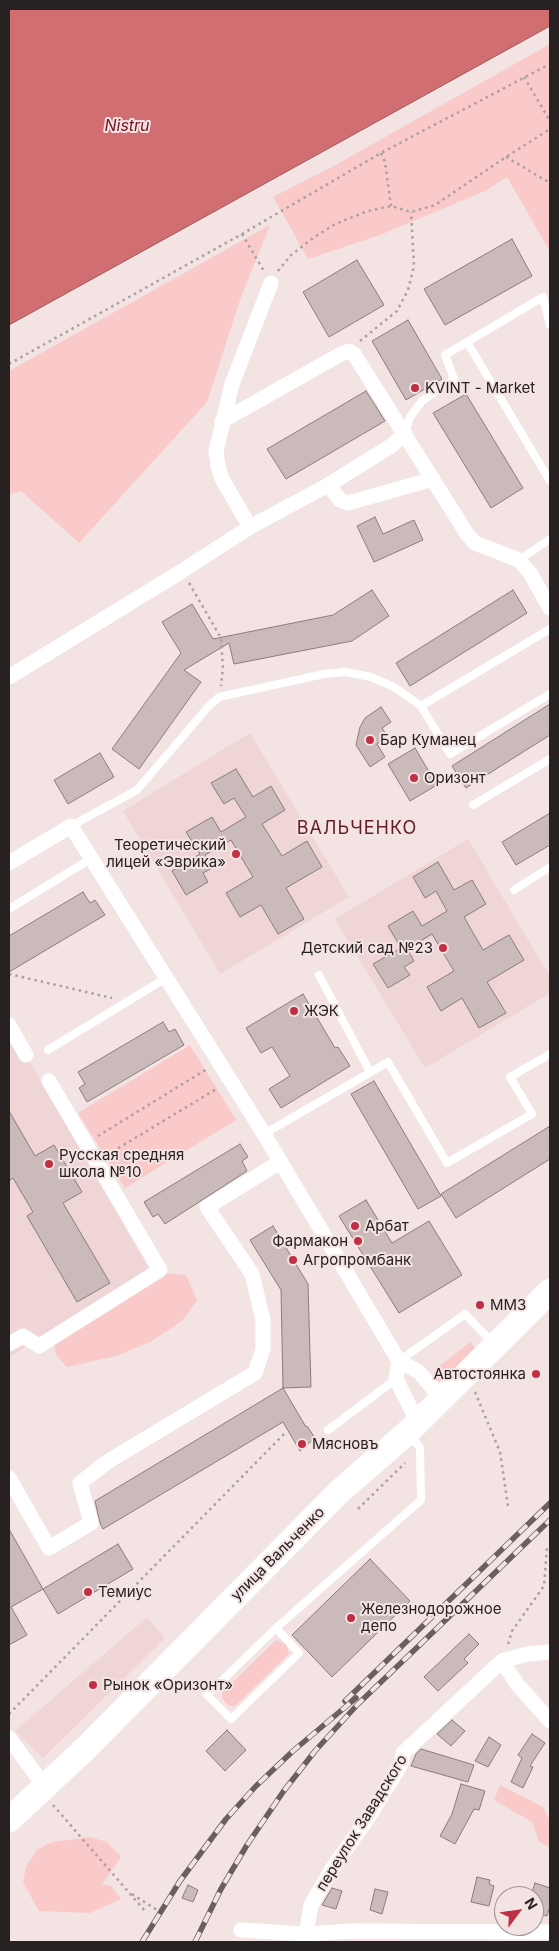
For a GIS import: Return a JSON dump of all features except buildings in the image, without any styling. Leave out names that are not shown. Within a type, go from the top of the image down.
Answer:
[{"type":"main road","name":"улица Вальченко","points":[[9,1820],[48,1794],[86,1748],[340,1491],[415,1434],[441,1398],[550,1291]]},
{"type":"street","points":[[250,527],[231,497],[218,466],[216,451],[222,421],[235,377],[272,284]]},
{"type":"street","points":[[222,421],[349,351],[358,358],[467,534],[475,543],[519,560],[530,573],[550,608]]},
{"type":"street","points":[[9,677],[250,527],[328,485],[391,446],[405,433]]},
{"type":"street","points":[[328,485],[340,500],[348,503],[433,479]]},
{"type":"street","points":[[9,863],[71,826],[264,1134],[399,1361],[419,1372],[441,1398]]},
{"type":"street","points":[[9,1025],[26,1055]]},
{"type":"street","points":[[9,1344],[23,1336],[39,1346],[160,1270],[49,1081]]},
{"type":"street","points":[[9,1478],[49,1548],[91,1523],[80,1483],[107,1462],[255,1373],[263,1349],[263,1320],[252,1274],[207,1207],[280,1162]]},
{"type":"street","points":[[399,1361],[396,1379],[415,1434]]},
{"type":"street","points":[[550,1652],[527,1654],[502,1661],[517,1684],[550,1721]]},
{"type":"street","name":"переулок Завадского","points":[[307,1938],[311,1905],[332,1869],[370,1815],[401,1764],[403,1753],[502,1661]]},
{"type":"street","points":[[9,1738],[48,1794]]},
{"type":"street","points":[[241,1930],[307,1938],[352,1931],[502,1937],[550,1932]]},
{"type":"lane","points":[[405,433],[410,417],[422,401],[454,379],[445,355],[542,297],[550,325]]},
{"type":"lane","points":[[466,342],[550,481]]},
{"type":"lane","points":[[519,560],[550,539]]},
{"type":"lane","points":[[421,706],[550,629]]},
{"type":"lane","points":[[71,826],[137,790],[208,707],[219,697],[324,674],[345,672],[371,677],[394,687],[421,706],[450,754],[550,694]]},
{"type":"lane","points":[[473,805],[550,759]]},
{"type":"lane","points":[[9,909],[92,858]]},
{"type":"lane","points":[[514,890],[550,867]]},
{"type":"lane","points":[[319,975],[370,1072]]},
{"type":"lane","points":[[48,1050],[166,978]]},
{"type":"lane","points":[[264,1134],[388,1062],[447,1163],[532,1114],[510,1077],[550,1054]]},
{"type":"lane","points":[[399,1361],[465,1314],[495,1345]]},
{"type":"lane","points":[[328,1430],[396,1379]]},
{"type":"lane","points":[[276,1628],[300,1654],[231,1719],[207,1695],[276,1628],[421,1500],[415,1434]]},
{"type":"path","points":[[9,364],[242,234],[381,153],[550,64]]},
{"type":"path","points":[[524,77],[550,121]]},
{"type":"path","points":[[272,284],[278,270],[291,255],[334,224],[368,211],[391,206],[411,212],[435,205],[550,129]]},
{"type":"path","points":[[381,153],[385,162],[391,206]]},
{"type":"path","points":[[506,157],[550,183]]},
{"type":"path","points":[[349,351],[397,311],[408,290],[414,266],[411,212]]},
{"type":"path","points":[[242,234],[272,284]]},
{"type":"path","points":[[182,571],[221,638],[223,668],[219,697]]},
{"type":"path","points":[[9,974],[127,1002]]},
{"type":"path","points":[[94,1138],[219,1062]]},
{"type":"path","points":[[105,1156],[230,1080]]},
{"type":"path","points":[[468,1399],[475,1392],[500,1452],[508,1506]]},
{"type":"path","points":[[9,1714],[285,1433]]},
{"type":"path","points":[[358,1509],[415,1434]]},
{"type":"path","points":[[502,1661],[512,1632],[544,1586],[547,1547]]},
{"type":"path","points":[[48,1794],[145,1911]]},
{"type":"path","points":[[128,1892],[160,1912]]},
{"type":"shaded area","points":[[550,44],[550,252],[507,177],[485,191],[380,235],[308,259],[273,197],[332,167]]},
{"type":"shaded area","points":[[270,225],[241,297],[207,402],[79,543],[21,491],[9,495],[9,371]]},
{"type":"shaded area","name":"Теоретический лицей «Эврика»","points":[[250,733],[349,897],[220,974],[123,811]]},
{"type":"shaded area","name":"Детский сад №23","points":[[468,839],[550,976],[550,993],[425,1068],[335,919]]},
{"type":"shaded area","name":"Русская средняя школа №10","points":[[9,1025],[151,1273],[9,1357]]},
{"type":"shaded area","points":[[190,1045],[236,1120],[125,1188],[78,1113]]},
{"type":"shaded area","points":[[162,1273],[186,1275],[197,1300],[182,1321],[150,1342],[116,1356],[67,1367],[56,1355],[53,1340]]},
{"type":"shaded area","points":[[470,1342],[477,1350],[442,1382],[436,1380],[433,1375],[435,1370]]},
{"type":"shaded area","name":"Рынок «Оризонт»","points":[[147,1617],[165,1638],[43,1758],[15,1731]]},
{"type":"shaded area","points":[[276,1640],[286,1644],[289,1654],[235,1706],[230,1706],[222,1698],[222,1693]]},
{"type":"shaded area","points":[[500,1785],[543,1807],[550,1821],[550,1847],[539,1842],[532,1822],[494,1800]]},
{"type":"shaded area","points":[[90,1837],[107,1842],[121,1857],[102,1884],[111,1886],[121,1899],[90,1913],[39,1911],[23,1882],[26,1867],[37,1850],[52,1842]]},
{"type":"water","name":"Nistru","points":[[9,9],[550,9],[550,26],[9,325]]},
{"type":"railway","points":[[345,1701],[550,1503]]},
{"type":"railway","points":[[195,1942],[221,1889],[247,1845],[283,1792],[315,1751],[358,1704],[550,1520]]},
{"type":"railway","points":[[142,1942],[180,1881],[226,1819],[256,1786],[293,1751],[356,1698]]},
{"type":"place","name":"KVINT - Market","points":[[415,388]]},
{"type":"place","name":"Бар Куманец","points":[[370,740]]},
{"type":"place","name":"Оризонт","points":[[414,778]]},
{"type":"place","name":"Теоретический лицей «Эврика»","points":[[236,854]]},
{"type":"place","name":"Детский сад №23","points":[[443,948]]},
{"type":"place","name":"ЖЭК","points":[[294,1011]]},
{"type":"place","name":"Русская средняя школа №10","points":[[49,1164]]},
{"type":"place","name":"Арбат","points":[[355,1226]]},
{"type":"place","name":"Фармакон","points":[[358,1241]]},
{"type":"place","name":"Агропромбанк","points":[[293,1260]]},
{"type":"place","name":"ММЗ","points":[[480,1305]]},
{"type":"place","name":"Автостоянка","points":[[536,1374]]},
{"type":"place","name":"Мясновъ","points":[[302,1444]]},
{"type":"place","name":"Темиус","points":[[88,1592]]},
{"type":"place","name":"Железнодорожное депо","points":[[351,1618]]},
{"type":"place","name":"Рынок «Оризонт»","points":[[93,1685]]},
{"type":"district","name":"ВАЛЬЧЕНКО","points":[[357,829]]}]
